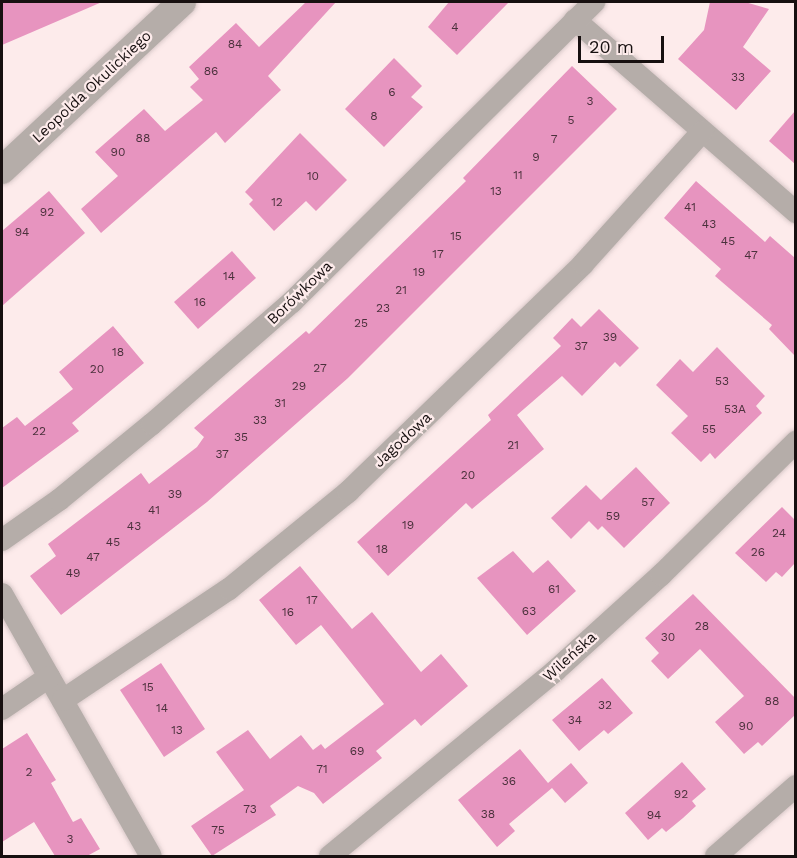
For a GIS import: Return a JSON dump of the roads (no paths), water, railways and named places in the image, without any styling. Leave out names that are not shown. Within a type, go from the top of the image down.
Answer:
[{"type":"street","name":"Leopolda Okulickiego","points":[[2,170],[182,2]]},
{"type":"street","name":"Borówkowa","points":[[2,540],[153,424],[292,302],[594,2]]},
{"type":"street","points":[[575,20],[795,212]]},
{"type":"street","name":"Jagodowa","points":[[63,700],[229,589],[348,492],[583,264],[702,132]]},
{"type":"street","name":"Wileńska","points":[[330,856],[555,671],[692,546],[795,442]]},
{"type":"street","points":[[2,594],[151,856]]},
{"type":"street","points":[[2,709],[50,677]]},
{"type":"street","points":[[716,856],[795,786]]}]
